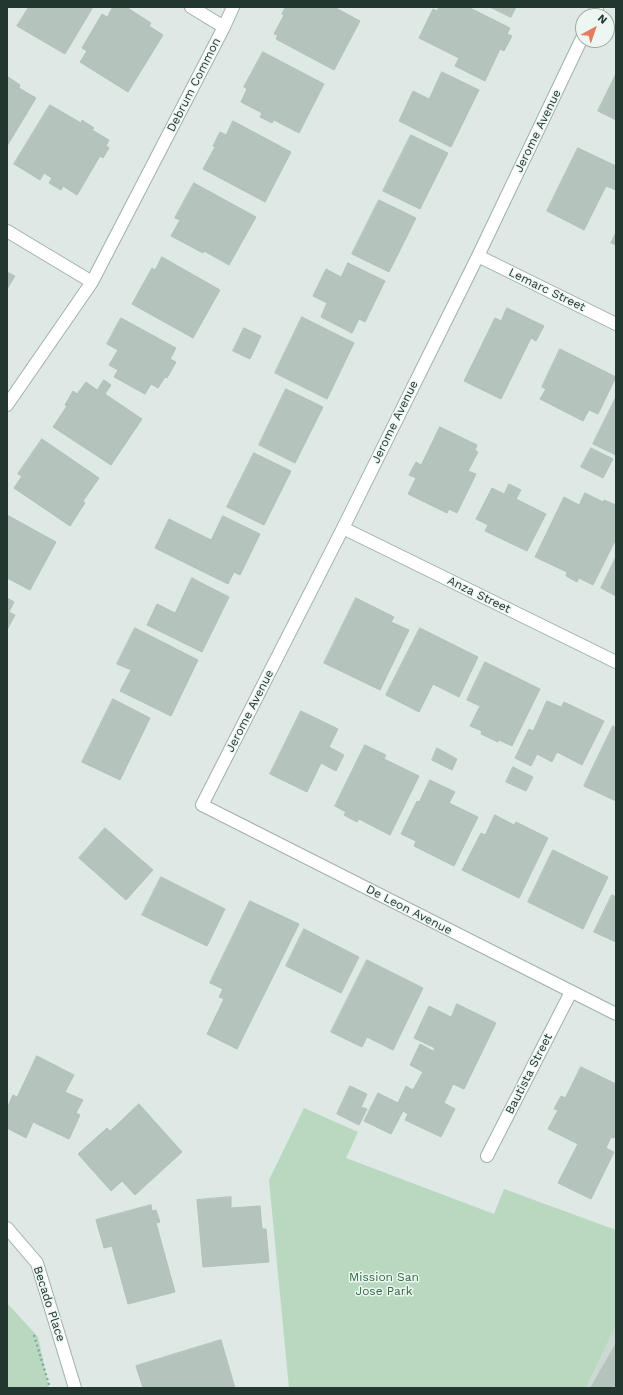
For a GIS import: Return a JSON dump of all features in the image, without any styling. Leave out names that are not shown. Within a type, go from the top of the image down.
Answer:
[{"type":"street","points":[[191,7],[224,27]]},
{"type":"street","name":"Debrum Common","points":[[7,405],[92,282],[233,7]]},
{"type":"street","name":"Jerome Avenue","points":[[202,805],[343,528],[478,256],[577,48]]},
{"type":"street","points":[[7,231],[92,282]]},
{"type":"street","name":"Lemarc Street","points":[[478,256],[616,324]]},
{"type":"street","name":"Anza Street","points":[[343,528],[616,662]]},
{"type":"street","name":"De Leon Avenue","points":[[202,805],[616,1014]]},
{"type":"street","name":"Bautista Street","points":[[487,1156],[571,992]]},
{"type":"street","name":"Becado Place","points":[[7,1228],[37,1263],[75,1388]]},
{"type":"path","points":[[32,1327],[50,1388]]},
{"type":"shaded area","points":[[616,1325],[616,1388],[586,1388]]},
{"type":"green space","name":"Mission San Jose Park","points":[[304,1108],[358,1132],[346,1158],[494,1214],[504,1189],[616,1230],[616,1325],[586,1388],[289,1388],[269,1180]]},
{"type":"green space","points":[[7,1303],[38,1337],[49,1388],[7,1388]]},
{"type":"building","points":[[29,7],[93,7],[65,54],[17,26]]},
{"type":"building","points":[[113,7],[119,7],[122,9],[123,7],[126,7],[151,23],[149,26],[163,35],[128,92],[80,62],[87,51],[82,48],[102,14],[107,17]]},
{"type":"building","points":[[286,7],[334,7],[360,21],[334,70],[276,39],[278,35],[274,34],[284,15],[282,14]]},
{"type":"building","points":[[439,7],[468,7],[510,28],[507,34],[512,36],[504,51],[500,49],[485,81],[455,66],[459,58],[419,38],[433,9],[437,11]]},
{"type":"building","points":[[490,7],[516,7],[511,17]]},
{"type":"building","points":[[263,52],[324,84],[299,133],[274,120],[272,123],[260,117],[262,113],[241,102],[247,89],[244,87]]},
{"type":"building","points":[[442,72],[479,90],[451,147],[399,121],[413,91],[429,99]]},
{"type":"building","points":[[616,74],[616,120],[598,111]]},
{"type":"building","points":[[8,77],[20,85],[19,88],[36,98],[7,146],[7,80]]},
{"type":"building","points":[[50,105],[81,123],[82,120],[94,128],[92,130],[109,140],[106,146],[109,148],[103,158],[100,156],[77,195],[63,186],[61,190],[49,183],[52,178],[44,173],[40,180],[14,164]]},
{"type":"building","points":[[233,121],[291,152],[265,202],[203,169],[215,147],[213,146],[220,132],[226,135]]},
{"type":"building","points":[[411,135],[448,153],[420,209],[383,191]]},
{"type":"building","points":[[578,148],[616,166],[616,190],[606,186],[584,230],[547,211]]},
{"type":"building","points":[[194,183],[256,217],[229,265],[204,251],[203,253],[171,236],[180,220],[175,218]]},
{"type":"building","points":[[379,200],[416,218],[389,272],[352,254]]},
{"type":"building","points":[[616,233],[616,245],[611,243]]},
{"type":"building","points":[[162,257],[220,290],[193,338],[132,304],[152,268],[155,270]]},
{"type":"building","points":[[348,263],[385,281],[365,322],[359,319],[352,333],[321,317],[327,303],[313,296],[326,269],[341,277]]},
{"type":"building","points":[[7,272],[15,276],[7,289]]},
{"type":"building","points":[[507,308],[544,326],[536,341],[531,338],[501,399],[464,381],[495,318],[501,321]]},
{"type":"building","points":[[302,317],[354,343],[327,399],[275,373]]},
{"type":"building","points":[[121,318],[176,348],[170,359],[176,362],[167,378],[165,377],[158,388],[151,384],[145,394],[114,377],[118,370],[109,365],[118,350],[107,344]]},
{"type":"building","points":[[244,328],[261,336],[250,359],[233,351]]},
{"type":"building","points":[[560,349],[616,377],[598,414],[589,410],[583,421],[540,399],[546,389],[542,387]]},
{"type":"building","points":[[104,380],[111,385],[105,394],[142,419],[111,465],[53,427],[67,406],[65,405],[73,391],[77,394],[86,382],[97,390]]},
{"type":"building","points":[[286,389],[323,407],[295,463],[259,445]]},
{"type":"building","points":[[616,397],[616,455],[593,444]]},
{"type":"building","points":[[440,427],[477,445],[475,450],[478,452],[468,471],[476,474],[457,513],[449,509],[447,513],[408,494],[416,478],[409,475],[416,462],[421,465]]},
{"type":"building","points":[[42,439],[99,478],[83,501],[85,503],[70,526],[14,488],[22,476],[18,474]]},
{"type":"building","points":[[591,448],[613,459],[603,478],[581,467]]},
{"type":"building","points":[[254,453],[291,471],[264,525],[227,507]]},
{"type":"building","points":[[509,484],[521,490],[516,499],[546,514],[527,551],[485,531],[488,525],[476,519],[492,488],[504,494]]},
{"type":"building","points":[[585,493],[603,502],[604,500],[616,505],[616,539],[593,585],[579,578],[577,582],[566,576],[567,572],[535,557],[564,497],[579,505]]},
{"type":"building","points":[[7,515],[56,542],[30,590],[7,578]]},
{"type":"building","points":[[223,516],[260,534],[240,575],[234,572],[228,584],[155,548],[169,519],[211,540]]},
{"type":"building","points":[[616,557],[616,596],[601,588]]},
{"type":"building","points":[[192,578],[229,597],[202,652],[147,625],[157,604],[175,613]]},
{"type":"building","points":[[7,598],[14,602],[9,612],[15,615],[7,630]]},
{"type":"building","points":[[356,598],[394,617],[391,622],[409,630],[380,690],[324,663]]},
{"type":"building","points":[[135,628],[198,660],[171,716],[120,691],[131,670],[117,664]]},
{"type":"building","points":[[420,628],[478,657],[459,697],[433,684],[419,712],[386,695]]},
{"type":"building","points":[[485,662],[540,689],[512,746],[499,740],[498,742],[481,734],[482,731],[470,726],[480,706],[467,700]]},
{"type":"building","points":[[113,699],[150,718],[120,780],[82,762]]},
{"type":"building","points":[[547,701],[561,707],[564,702],[604,721],[582,765],[557,752],[552,762],[537,754],[531,766],[515,758],[529,729],[533,731]]},
{"type":"building","points":[[301,711],[338,729],[329,747],[344,755],[336,771],[321,763],[307,792],[270,774]]},
{"type":"building","points":[[613,726],[616,728],[616,801],[584,786]]},
{"type":"building","points":[[365,745],[386,755],[384,759],[419,776],[390,835],[359,819],[357,822],[344,815],[346,812],[335,806]]},
{"type":"building","points":[[437,748],[457,759],[452,770],[432,760]]},
{"type":"building","points":[[513,767],[533,777],[526,791],[506,782]]},
{"type":"building","points":[[430,780],[455,792],[449,803],[478,817],[454,866],[414,846],[416,841],[401,834],[417,801],[419,802]]},
{"type":"building","points":[[495,815],[514,825],[516,822],[548,838],[519,898],[462,870],[481,833],[485,835]]},
{"type":"building","points":[[105,828],[153,870],[126,900],[79,858]]},
{"type":"building","points":[[553,850],[608,877],[583,929],[528,902]]},
{"type":"building","points":[[161,877],[225,909],[207,946],[142,915]]},
{"type":"building","points":[[612,895],[616,897],[616,942],[594,932]]},
{"type":"building","points":[[250,901],[299,924],[237,1049],[207,1034],[224,999],[219,997],[223,989],[210,983]]},
{"type":"building","points":[[304,929],[359,957],[341,993],[286,966]]},
{"type":"building","points":[[367,960],[423,988],[393,1050],[367,1037],[362,1047],[331,1032]]},
{"type":"building","points":[[457,1004],[496,1023],[464,1089],[453,1084],[444,1103],[455,1109],[441,1137],[405,1120],[408,1114],[403,1111],[391,1134],[364,1121],[378,1093],[398,1103],[406,1086],[413,1090],[423,1072],[410,1065],[420,1044],[433,1051],[435,1048],[414,1038],[429,1006],[451,1017]]},
{"type":"building","points":[[37,1056],[74,1075],[65,1092],[83,1100],[76,1113],[80,1115],[69,1139],[33,1122],[26,1138],[7,1128],[7,1108],[13,1095],[17,1097]]},
{"type":"building","points":[[581,1067],[616,1084],[616,1133],[614,1138],[611,1137],[606,1148],[614,1152],[591,1199],[558,1183],[578,1144],[548,1129],[558,1110],[554,1109],[561,1096],[565,1098]]},
{"type":"building","points":[[350,1086],[367,1094],[361,1107],[367,1109],[359,1125],[337,1114]]},
{"type":"building","points":[[139,1104],[182,1152],[135,1195],[122,1181],[111,1191],[78,1154],[107,1128],[110,1131]]},
{"type":"building","points":[[231,1197],[231,1208],[260,1206],[262,1229],[266,1229],[269,1262],[203,1267],[197,1200]]},
{"type":"building","points":[[151,1205],[152,1211],[156,1210],[160,1222],[156,1223],[175,1292],[128,1304],[112,1246],[104,1248],[96,1220]]},
{"type":"building","points":[[221,1340],[235,1388],[143,1388],[136,1366]]},
{"type":"building","points":[[616,1344],[616,1388],[591,1388]]}]
